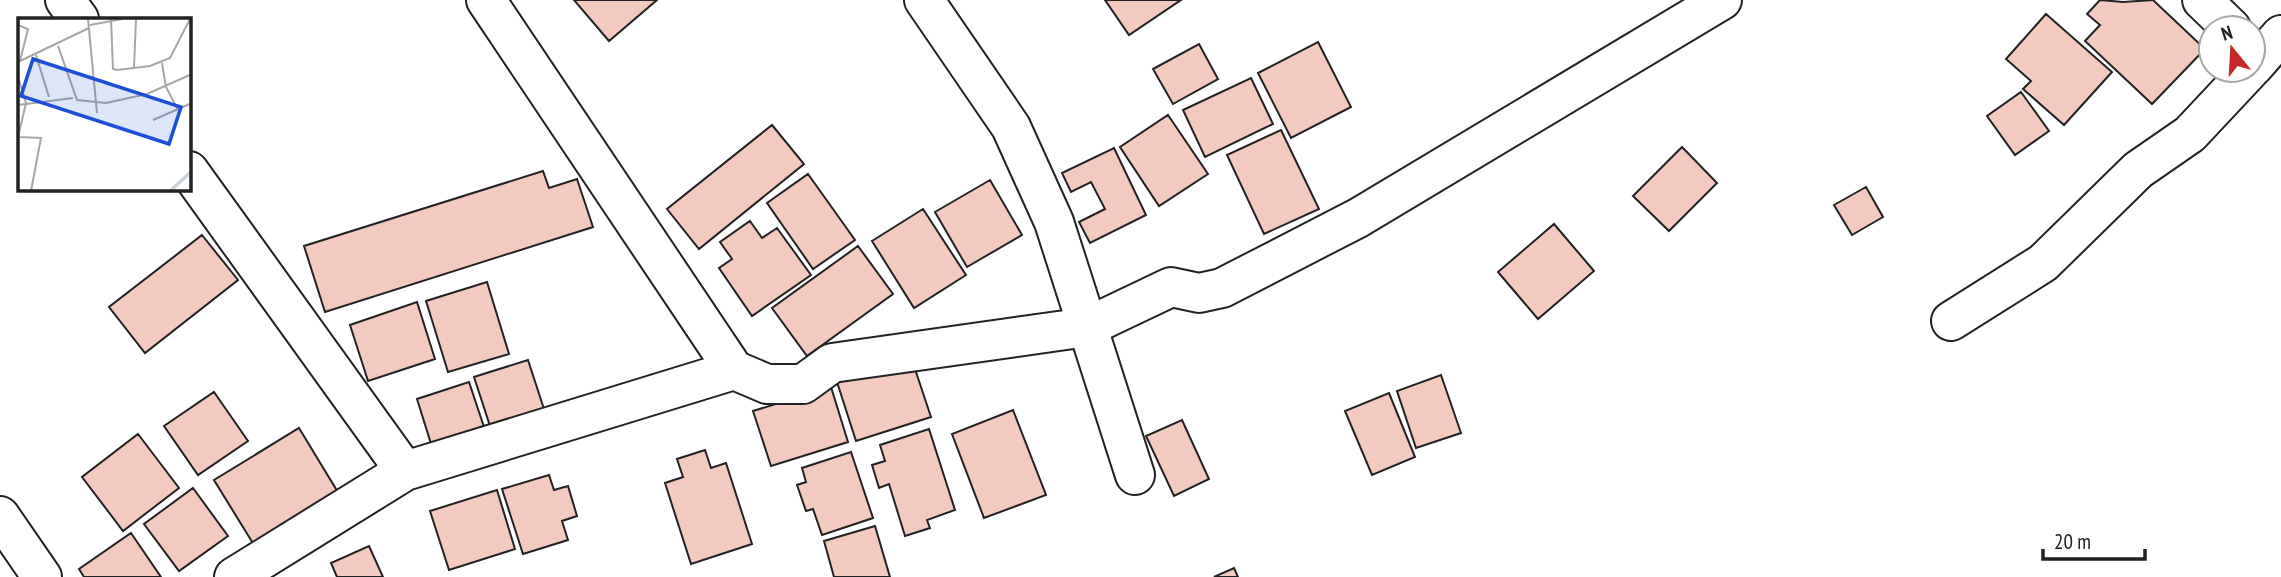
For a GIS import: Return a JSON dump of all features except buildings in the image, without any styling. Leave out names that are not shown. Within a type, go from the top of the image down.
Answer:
[{"type":"street","points":[[65,0],[78,18]]},
{"type":"street","points":[[486,0],[734,369],[767,384],[803,384],[832,363],[1087,327],[1171,288],[1199,293],[1222,288],[1358,218],[1722,0]]},
{"type":"street","points":[[924,0],[1011,127],[1054,222],[1135,475]]},
{"type":"street","points":[[2202,0],[2216,14]]},
{"type":"street","points":[[1951,321],[2043,263],[2138,170],[2190,134],[2235,84]]},
{"type":"street","points":[[191,174],[405,471]]},
{"type":"street","points":[[234,577],[405,471],[734,369]]},
{"type":"street","points":[[0,516],[42,577]]}]
